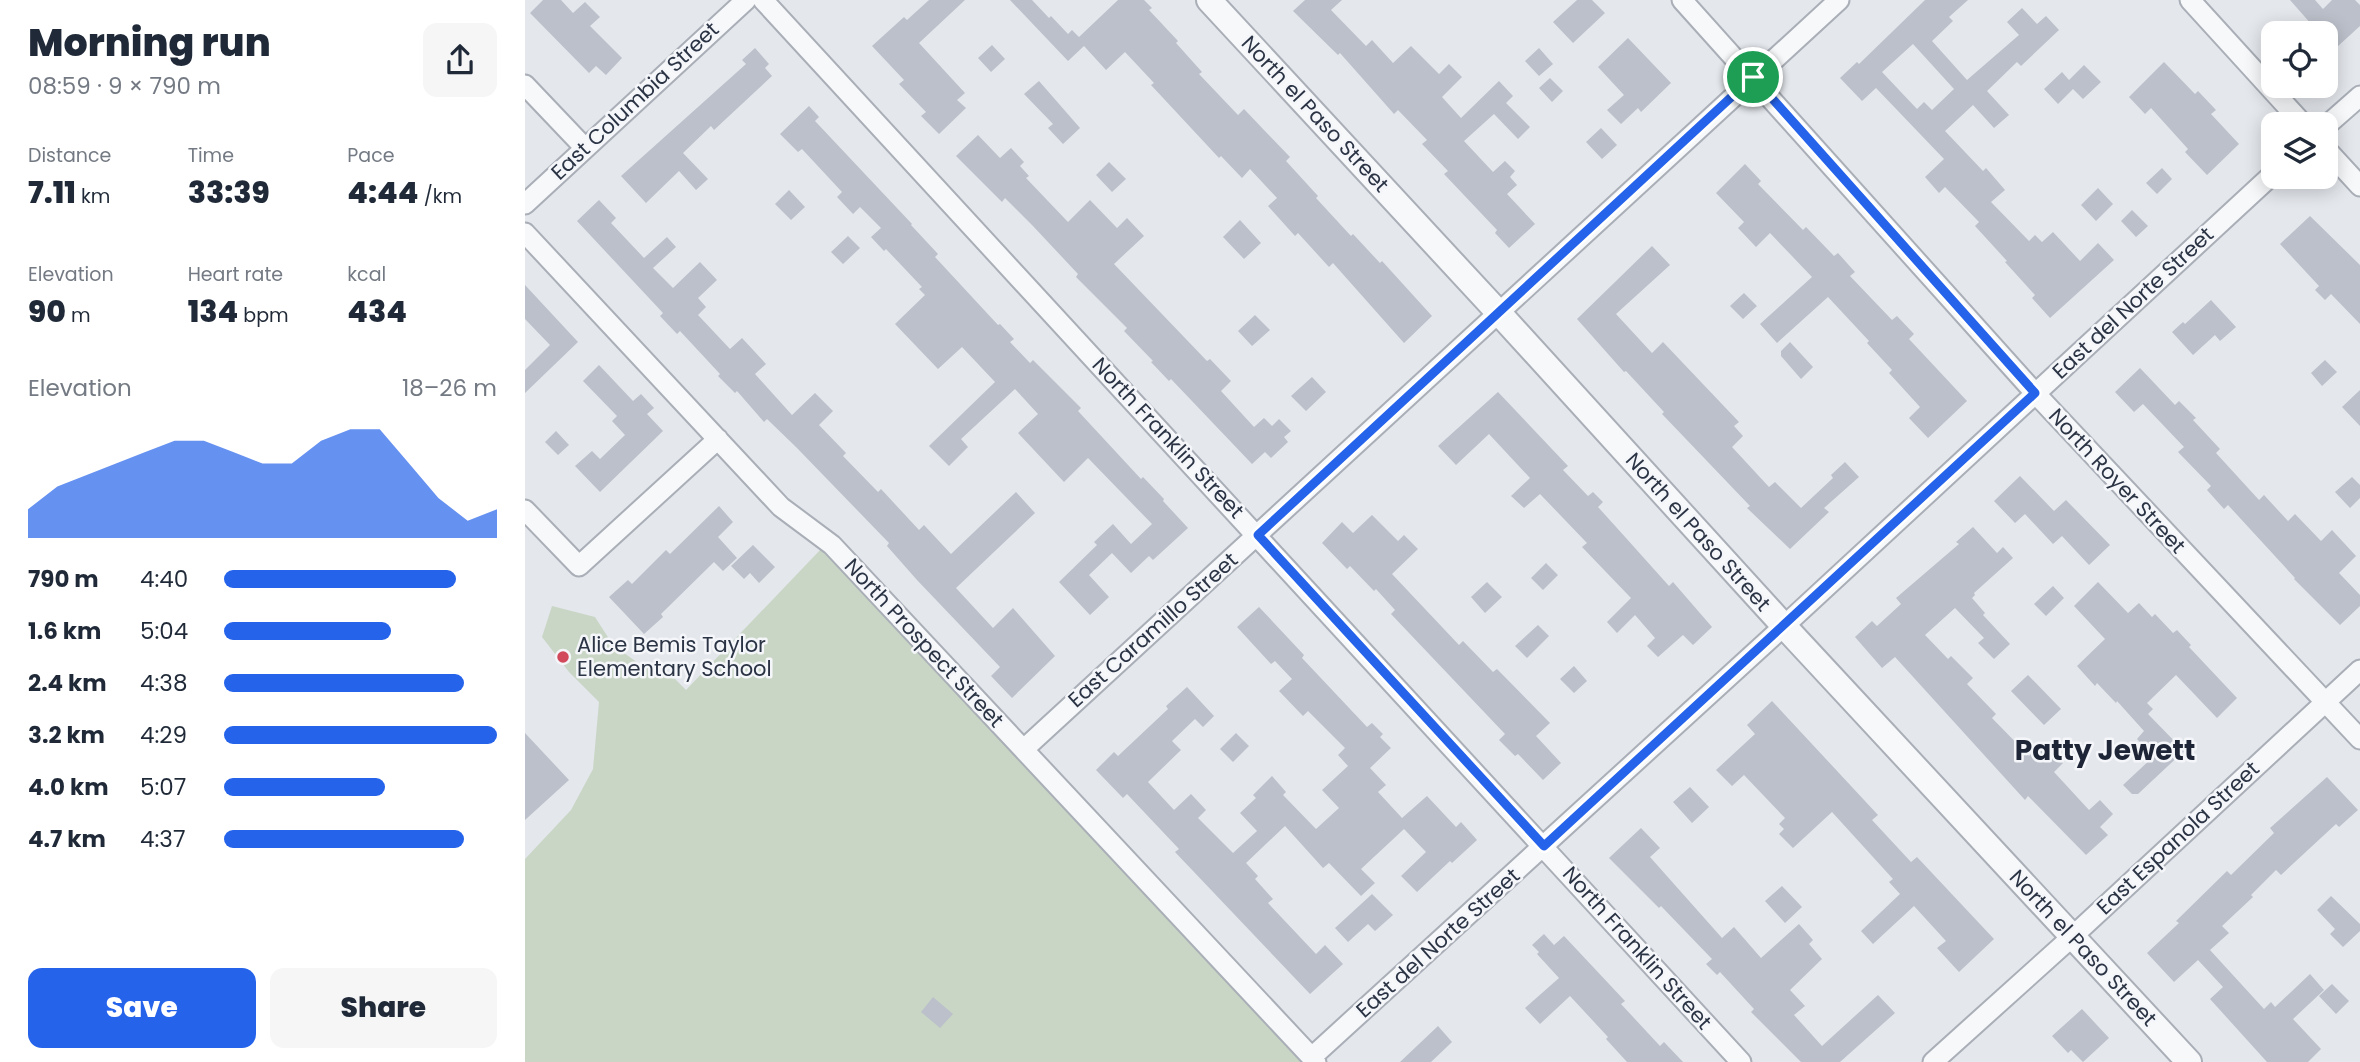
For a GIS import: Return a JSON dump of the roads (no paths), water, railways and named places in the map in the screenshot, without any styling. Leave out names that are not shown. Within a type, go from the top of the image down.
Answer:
[{"type":"street","name":"East Columbia Street","points":[[525,204],[746,0]]},
{"type":"street","name":"North Franklin Street","points":[[763,0],[1741,1062]]},
{"type":"street","name":"North el Paso Street","points":[[1209,0],[2189,1062]]},
{"type":"street","name":"North Royer Street","points":[[1682,0],[2035,393],[2360,739]]},
{"type":"street","name":"East Caramillo Street","points":[[1024,749],[1839,0]]},
{"type":"street","points":[[2190,0],[2292,112]]},
{"type":"street","points":[[525,85],[584,147]]},
{"type":"street","points":[[2338,115],[2360,96]]},
{"type":"street","points":[[2338,162],[2360,186]]},
{"type":"street","name":"East del Norte Street","points":[[1314,1060],[2261,185]]},
{"type":"street","name":"North Prospect Street","points":[[525,233],[781,507],[832,545],[1314,1060]]},
{"type":"street","points":[[525,510],[579,566],[718,439]]},
{"type":"street","name":"East Espanola Street","points":[[1933,1062],[2360,670]]},
{"type":"place","name":"Alice Bemis Taylor Elementary School","points":[[563,657]]},
{"type":"district","name":"Patty Jewett","points":[[2105,750]]}]
